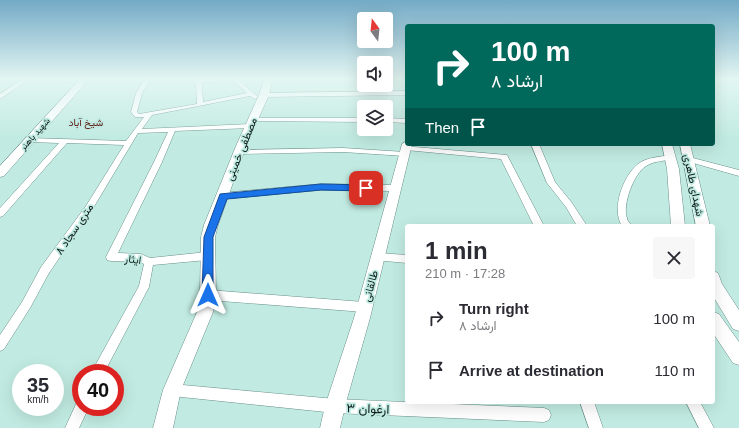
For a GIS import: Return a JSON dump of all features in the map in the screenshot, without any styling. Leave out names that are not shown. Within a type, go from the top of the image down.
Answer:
[{"type":"street","name":"شهید باهنر","points":[[0,173],[68,98]]},
{"type":"street","points":[[138,98],[134,112],[137,116],[246,98]]},
{"type":"street","points":[[199,98],[200,105]]},
{"type":"street","name":"مصطفی خمینی","points":[[163,428],[172,390],[205,312],[208,295],[208,237],[211,225],[238,152],[251,123],[258,98]]},
{"type":"street","name":"۸ متری سجاد","points":[[0,345],[26,305],[45,270],[89,208],[128,143],[149,115]]},
{"type":"street","points":[[136,131],[172,130],[251,123],[357,120]]},
{"type":"street","points":[[393,120],[405,121]]},
{"type":"street","name":"ایثار","points":[[102,364],[144,287],[149,262],[140,258],[111,257],[158,162],[172,130]]},
{"type":"street","points":[[29,140],[128,143]]},
{"type":"street","points":[[0,214],[66,140]]},
{"type":"street","points":[[536,146],[551,183],[581,224]]},
{"type":"street","name":"شهدای طاهری","points":[[686,146],[703,224]]},
{"type":"street","points":[[238,152],[406,148],[504,157],[538,224]]},
{"type":"street","name":"طالقانی","points":[[330,428],[378,257],[406,148]]},
{"type":"street","points":[[625,224],[622,217],[622,202],[632,178],[640,166],[657,160],[666,148]]},
{"type":"street","name":"شهدای طاهری","points":[[666,148],[674,169],[678,224]]},
{"type":"street","points":[[689,159],[739,173]]},
{"type":"street","points":[[223,196],[321,187],[396,188]]},
{"type":"street","points":[[149,262],[207,256]]},
{"type":"street","points":[[378,257],[405,259]]},
{"type":"street","points":[[715,286],[739,324]]},
{"type":"street","points":[[208,295],[364,307]]},
{"type":"street","points":[[715,322],[739,357]]},
{"type":"street","name":"ارغوان ۳","points":[[172,390],[335,406],[544,415]]},
{"type":"street","points":[[588,404],[596,428]]},
{"type":"street","points":[[694,404],[707,428]]},
{"type":"street","points":[[72,428],[78,416]]},
{"type":"district","name":"شیخ آباد","points":[[86,122]]},
{"type":"route","points":[[208,295],[208,237],[211,225],[223,196],[321,187],[366,188]]}]
